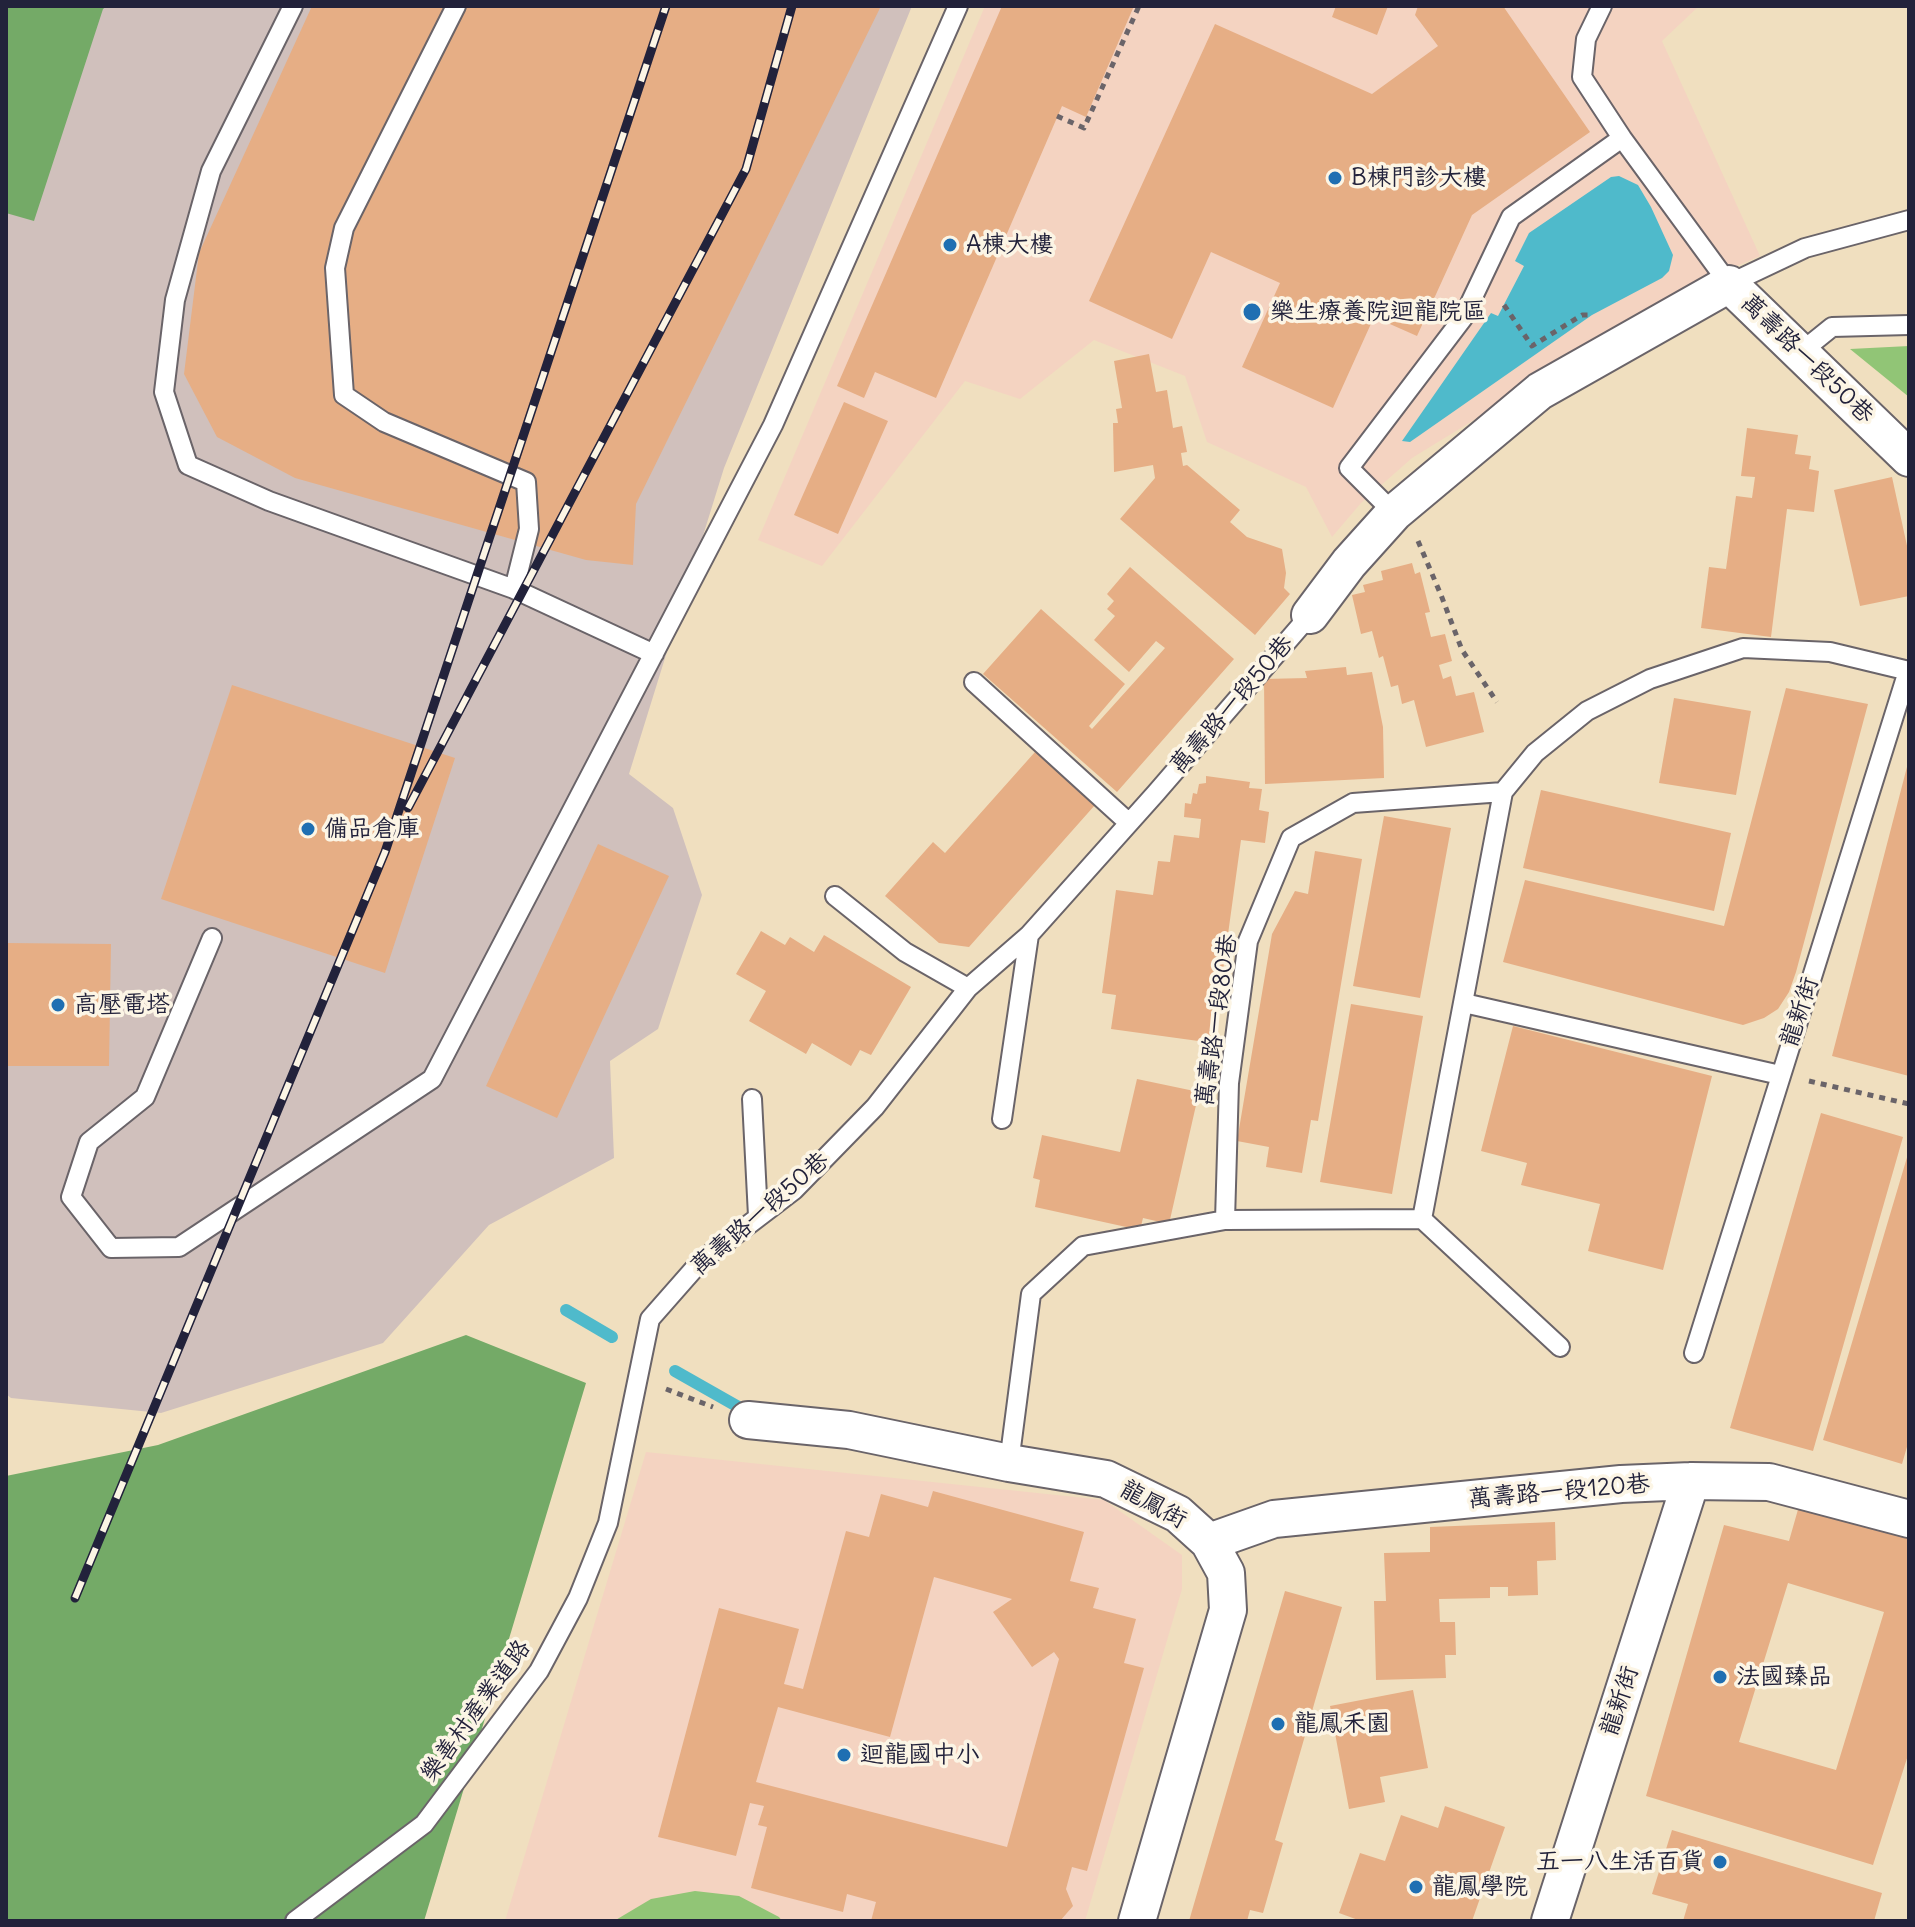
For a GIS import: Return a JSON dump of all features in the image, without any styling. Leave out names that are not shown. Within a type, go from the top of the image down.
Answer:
[{"type":"street","name":"萬壽路一段50巷","points":[[1310,615],[1349,563],[1394,513],[1540,391],[1729,284],[1909,458]]},
{"type":"street","name":"龍鳳街","points":[[748,1420],[849,1430],[1009,1463],[1106,1479],[1178,1514],[1209,1542],[1226,1573],[1228,1610],[1137,1921]]},
{"type":"street","name":"萬壽路一段120巷","points":[[1209,1542],[1274,1519],[1621,1484],[1691,1481],[1769,1482],[1908,1516]]},
{"type":"street","name":"龍新街","points":[[1550,1921],[1691,1481]]},
{"type":"lane","points":[[293,6],[211,171],[175,300],[164,392],[188,465],[269,501],[514,589],[654,654]]},
{"type":"lane","points":[[456,6],[344,228],[335,268],[344,395],[384,422],[526,482],[529,529],[514,589]]},
{"type":"lane","points":[[212,938],[145,1097],[89,1142],[71,1197],[111,1248],[179,1247],[432,1079],[773,425],[958,6]]},
{"type":"lane","points":[[1602,6],[1586,39],[1582,77],[1622,138],[1729,284],[1805,248],[1909,220]]},
{"type":"lane","points":[[1394,513],[1349,468],[1463,318],[1511,217],[1622,138]]},
{"type":"lane","points":[[1801,352],[1832,327],[1909,325]]},
{"type":"lane","name":"萬壽路一段50巷","points":[[639,1379],[650,1319],[701,1261],[794,1190],[875,1107],[968,988],[1029,935],[1310,615]]},
{"type":"lane","points":[[1422,1219],[1503,792],[1535,753],[1587,711],[1650,679],[1743,648],[1830,652],[1908,671]]},
{"type":"lane","name":"龍新街","points":[[1694,1353],[1908,671]]},
{"type":"lane","points":[[974,682],[1129,823]]},
{"type":"lane","name":"萬壽路一段80巷","points":[[1225,1220],[1229,1083],[1248,941],[1291,838],[1353,803],[1503,792]]},
{"type":"lane","points":[[835,896],[905,952],[968,988]]},
{"type":"lane","points":[[1002,1119],[1029,935]]},
{"type":"lane","points":[[1464,1003],[1780,1075]]},
{"type":"lane","points":[[752,1099],[758,1216]]},
{"type":"lane","points":[[1009,1463],[1031,1294],[1083,1246],[1225,1220],[1422,1219],[1560,1347]]},
{"type":"lane","name":"樂善村產業道路","points":[[295,1921],[424,1824],[539,1671],[578,1598],[608,1523],[639,1379]]},
{"type":"path","points":[[1057,116],[1084,128],[1139,6]]},
{"type":"path","points":[[1503,304],[1532,346],[1582,315],[1592,315],[1597,323]]},
{"type":"path","points":[[1394,513],[1420,544],[1462,650],[1497,702]]},
{"type":"path","points":[[1780,1075],[1909,1104]]},
{"type":"path","points":[[639,1379],[748,1420]]},
{"type":"shaded area","points":[[60,6],[912,6],[724,468],[629,774],[673,808],[702,895],[658,1029],[610,1061],[614,1158],[489,1225],[383,1343],[161,1413],[11,1398],[6,1394],[6,200]]},
{"type":"shaded area","name":"樂生療養院迴龍院區","points":[[985,6],[1699,6],[1662,41],[1760,256],[1695,284],[1412,458],[1361,503],[1332,537],[1306,487],[1207,442],[1185,376],[1094,340],[1020,399],[965,381],[822,566],[758,540]]},
{"type":"shaded area","name":"迴龍國中小","points":[[646,1452],[1104,1500],[1182,1555],[1182,1589],[1085,1921],[505,1921]]},
{"type":"green space","points":[[6,6],[107,6],[103,9],[34,221],[6,213]]},
{"type":"green space","points":[[1909,346],[1909,397],[1850,349]]},
{"type":"green space","points":[[466,1335],[586,1383],[424,1921],[6,1921],[6,1476],[158,1445]]},
{"type":"green space","points":[[695,1891],[739,1896],[782,1921],[614,1921],[651,1899]]},
{"type":"water","points":[[1619,176],[1638,185],[1651,207],[1673,255],[1669,271],[1662,278],[1592,315],[1410,442],[1402,441],[1491,313],[1498,316],[1524,266],[1515,261],[1529,233],[1611,177]]},
{"type":"building","points":[[312,6],[881,6],[636,504],[633,565],[586,560],[295,478],[217,437],[184,374],[199,253]]},
{"type":"building","name":"A棟大樓","points":[[1002,6],[1134,6],[1086,117],[1062,106],[936,398],[875,372],[864,398],[837,386]]},
{"type":"building","points":[[1336,6],[1388,6],[1377,35],[1332,17]]},
{"type":"building","name":"B棟門診大樓","points":[[1418,6],[1503,6],[1590,132],[1472,215],[1417,336],[1374,317],[1333,408],[1242,367],[1280,283],[1211,252],[1172,339],[1089,301],[1215,24],[1372,94],[1438,46],[1415,15]]},
{"type":"building","points":[[1149,354],[1156,392],[1167,390],[1173,428],[1182,426],[1187,452],[1181,453],[1183,466],[1187,465],[1240,510],[1230,522],[1247,537],[1282,549],[1286,573],[1284,588],[1290,594],[1255,635],[1120,519],[1155,478],[1153,465],[1114,472],[1113,423],[1118,423],[1116,409],[1122,408],[1114,361]]},
{"type":"building","points":[[844,402],[888,421],[838,534],[794,515]]},
{"type":"building","points":[[1747,428],[1798,435],[1795,454],[1811,456],[1809,469],[1819,471],[1814,512],[1787,509],[1771,637],[1701,628],[1709,567],[1726,569],[1736,496],[1752,498],[1755,477],[1741,476]]},
{"type":"building","points":[[1892,477],[1909,555],[1909,596],[1860,606],[1834,490]]},
{"type":"building","points":[[1412,563],[1415,574],[1420,572],[1430,612],[1425,613],[1431,637],[1445,634],[1452,661],[1439,665],[1443,679],[1451,676],[1456,696],[1474,692],[1484,732],[1426,747],[1414,700],[1402,704],[1398,685],[1391,687],[1372,631],[1361,634],[1352,595],[1365,592],[1363,585],[1383,580],[1381,571]]},
{"type":"building","points":[[1130,567],[1234,659],[1117,792],[983,674],[1041,609],[1125,684],[1089,726],[1092,729],[1165,648],[1156,641],[1129,672],[1094,640],[1115,616],[1107,609],[1114,601],[1107,594]]},
{"type":"building","points":[[1346,667],[1347,675],[1372,672],[1383,727],[1384,778],[1265,784],[1264,679],[1307,678],[1305,671]]},
{"type":"building","name":"備品倉庫","points":[[232,685],[455,758],[385,973],[161,899]]},
{"type":"building","points":[[1786,688],[1868,704],[1796,972],[1789,992],[1778,1009],[1743,1025],[1503,962],[1525,880],[1724,926]]},
{"type":"building","points":[[1674,698],[1751,711],[1736,795],[1659,783]]},
{"type":"building","points":[[1035,752],[1095,805],[969,947],[939,943],[885,896],[933,842],[945,853]]},
{"type":"building","points":[[1909,763],[1909,1076],[1832,1056]]},
{"type":"building","points":[[1206,776],[1250,782],[1249,788],[1262,789],[1259,810],[1269,812],[1265,843],[1241,840],[1213,1043],[1111,1029],[1116,995],[1102,993],[1116,890],[1153,895],[1158,861],[1170,862],[1174,835],[1199,838],[1201,819],[1184,817],[1185,803],[1191,804],[1193,793],[1197,794],[1199,784],[1206,783]]},
{"type":"building","points":[[1541,790],[1731,833],[1714,911],[1523,868]]},
{"type":"building","points":[[1384,816],[1451,828],[1420,998],[1353,986]]},
{"type":"building","points":[[598,844],[669,876],[557,1118],[486,1086]]},
{"type":"building","points":[[1315,851],[1362,859],[1318,1121],[1311,1120],[1302,1173],[1266,1167],[1269,1147],[1237,1141],[1272,934],[1295,891],[1308,894]]},
{"type":"building","points":[[761,931],[785,945],[790,937],[814,952],[824,935],[911,987],[871,1055],[860,1050],[851,1066],[812,1043],[806,1054],[749,1021],[766,991],[736,974]]},
{"type":"building","name":"高壓電塔","points":[[6,943],[111,944],[109,1066],[6,1066]]},
{"type":"building","points":[[1351,1004],[1423,1016],[1392,1194],[1320,1182]]},
{"type":"building","points":[[1513,1026],[1712,1076],[1663,1270],[1588,1251],[1600,1204],[1521,1185],[1527,1163],[1481,1151]]},
{"type":"building","points":[[1137,1079],[1199,1092],[1169,1224],[1143,1218],[1140,1230],[1035,1207],[1040,1180],[1033,1178],[1042,1135],[1120,1152]]},
{"type":"building","points":[[1821,1113],[1903,1137],[1813,1451],[1730,1428]]},
{"type":"building","points":[[1908,1154],[1909,1440],[1902,1464],[1823,1440]]},
{"type":"building","points":[[933,1491],[1084,1532],[1070,1581],[1099,1588],[1093,1608],[1136,1619],[1124,1663],[1144,1668],[1087,1871],[1072,1867],[1066,1889],[1073,1906],[1060,1921],[871,1921],[876,1902],[847,1894],[843,1912],[751,1888],[767,1827],[758,1825],[764,1806],[750,1803],[736,1856],[658,1837],[719,1608],[799,1629],[784,1684],[803,1689],[846,1531],[869,1537],[881,1494],[928,1507]],"holes":[[[934,1577],[1012,1599],[993,1612],[1032,1667],[1054,1652],[1059,1659],[1007,1847],[756,1782],[778,1707],[890,1737]]]},
{"type":"building","name":"法國臻品","points":[[1801,1499],[1909,1531],[1909,1752],[1873,1865],[1646,1796],[1724,1525],[1789,1541]],"holes":[[[1788,1583],[1884,1612],[1836,1770],[1739,1742]]]},
{"type":"building","points":[[1555,1522],[1556,1560],[1537,1561],[1538,1595],[1508,1596],[1508,1587],[1490,1587],[1490,1598],[1439,1599],[1440,1622],[1455,1622],[1456,1655],[1445,1655],[1446,1678],[1376,1680],[1374,1601],[1386,1601],[1384,1553],[1430,1552],[1430,1527]]},
{"type":"building","name":"龍鳳禾園","points":[[1285,1591],[1342,1607],[1275,1840],[1283,1843],[1263,1913],[1250,1910],[1247,1921],[1189,1921]]},
{"type":"building","points":[[1413,1690],[1428,1768],[1380,1777],[1385,1802],[1349,1809],[1330,1706]]},
{"type":"building","name":"龍鳳學院","points":[[1445,1806],[1505,1827],[1472,1921],[1361,1921],[1339,1913],[1360,1853],[1385,1861],[1401,1815],[1438,1828]]},
{"type":"building","name":"五一八生活百貨","points":[[1672,1830],[1882,1893],[1874,1921],[1683,1921],[1688,1904],[1652,1894]]},
{"type":"waterway","points":[[566,1310],[612,1337]]},
{"type":"waterway","points":[[675,1371],[749,1413]]},
{"type":"railway","points":[[75,1598],[385,852],[666,6]]},
{"type":"railway","points":[[408,808],[746,169],[792,6]]},
{"type":"place","name":"B棟門診大樓","points":[[1335,178]]},
{"type":"place","name":"A棟大樓","points":[[950,245]]},
{"type":"place","name":"樂生療養院迴龍院區","points":[[1252,312]]},
{"type":"place","name":"備品倉庫","points":[[308,829]]},
{"type":"place","name":"高壓電塔","points":[[58,1005]]},
{"type":"place","name":"法國臻品","points":[[1720,1677]]},
{"type":"place","name":"龍鳳禾園","points":[[1278,1724]]},
{"type":"place","name":"迴龍國中小","points":[[844,1755]]},
{"type":"place","name":"五一八生活百貨","points":[[1720,1862]]},
{"type":"place","name":"龍鳳學院","points":[[1416,1887]]}]
